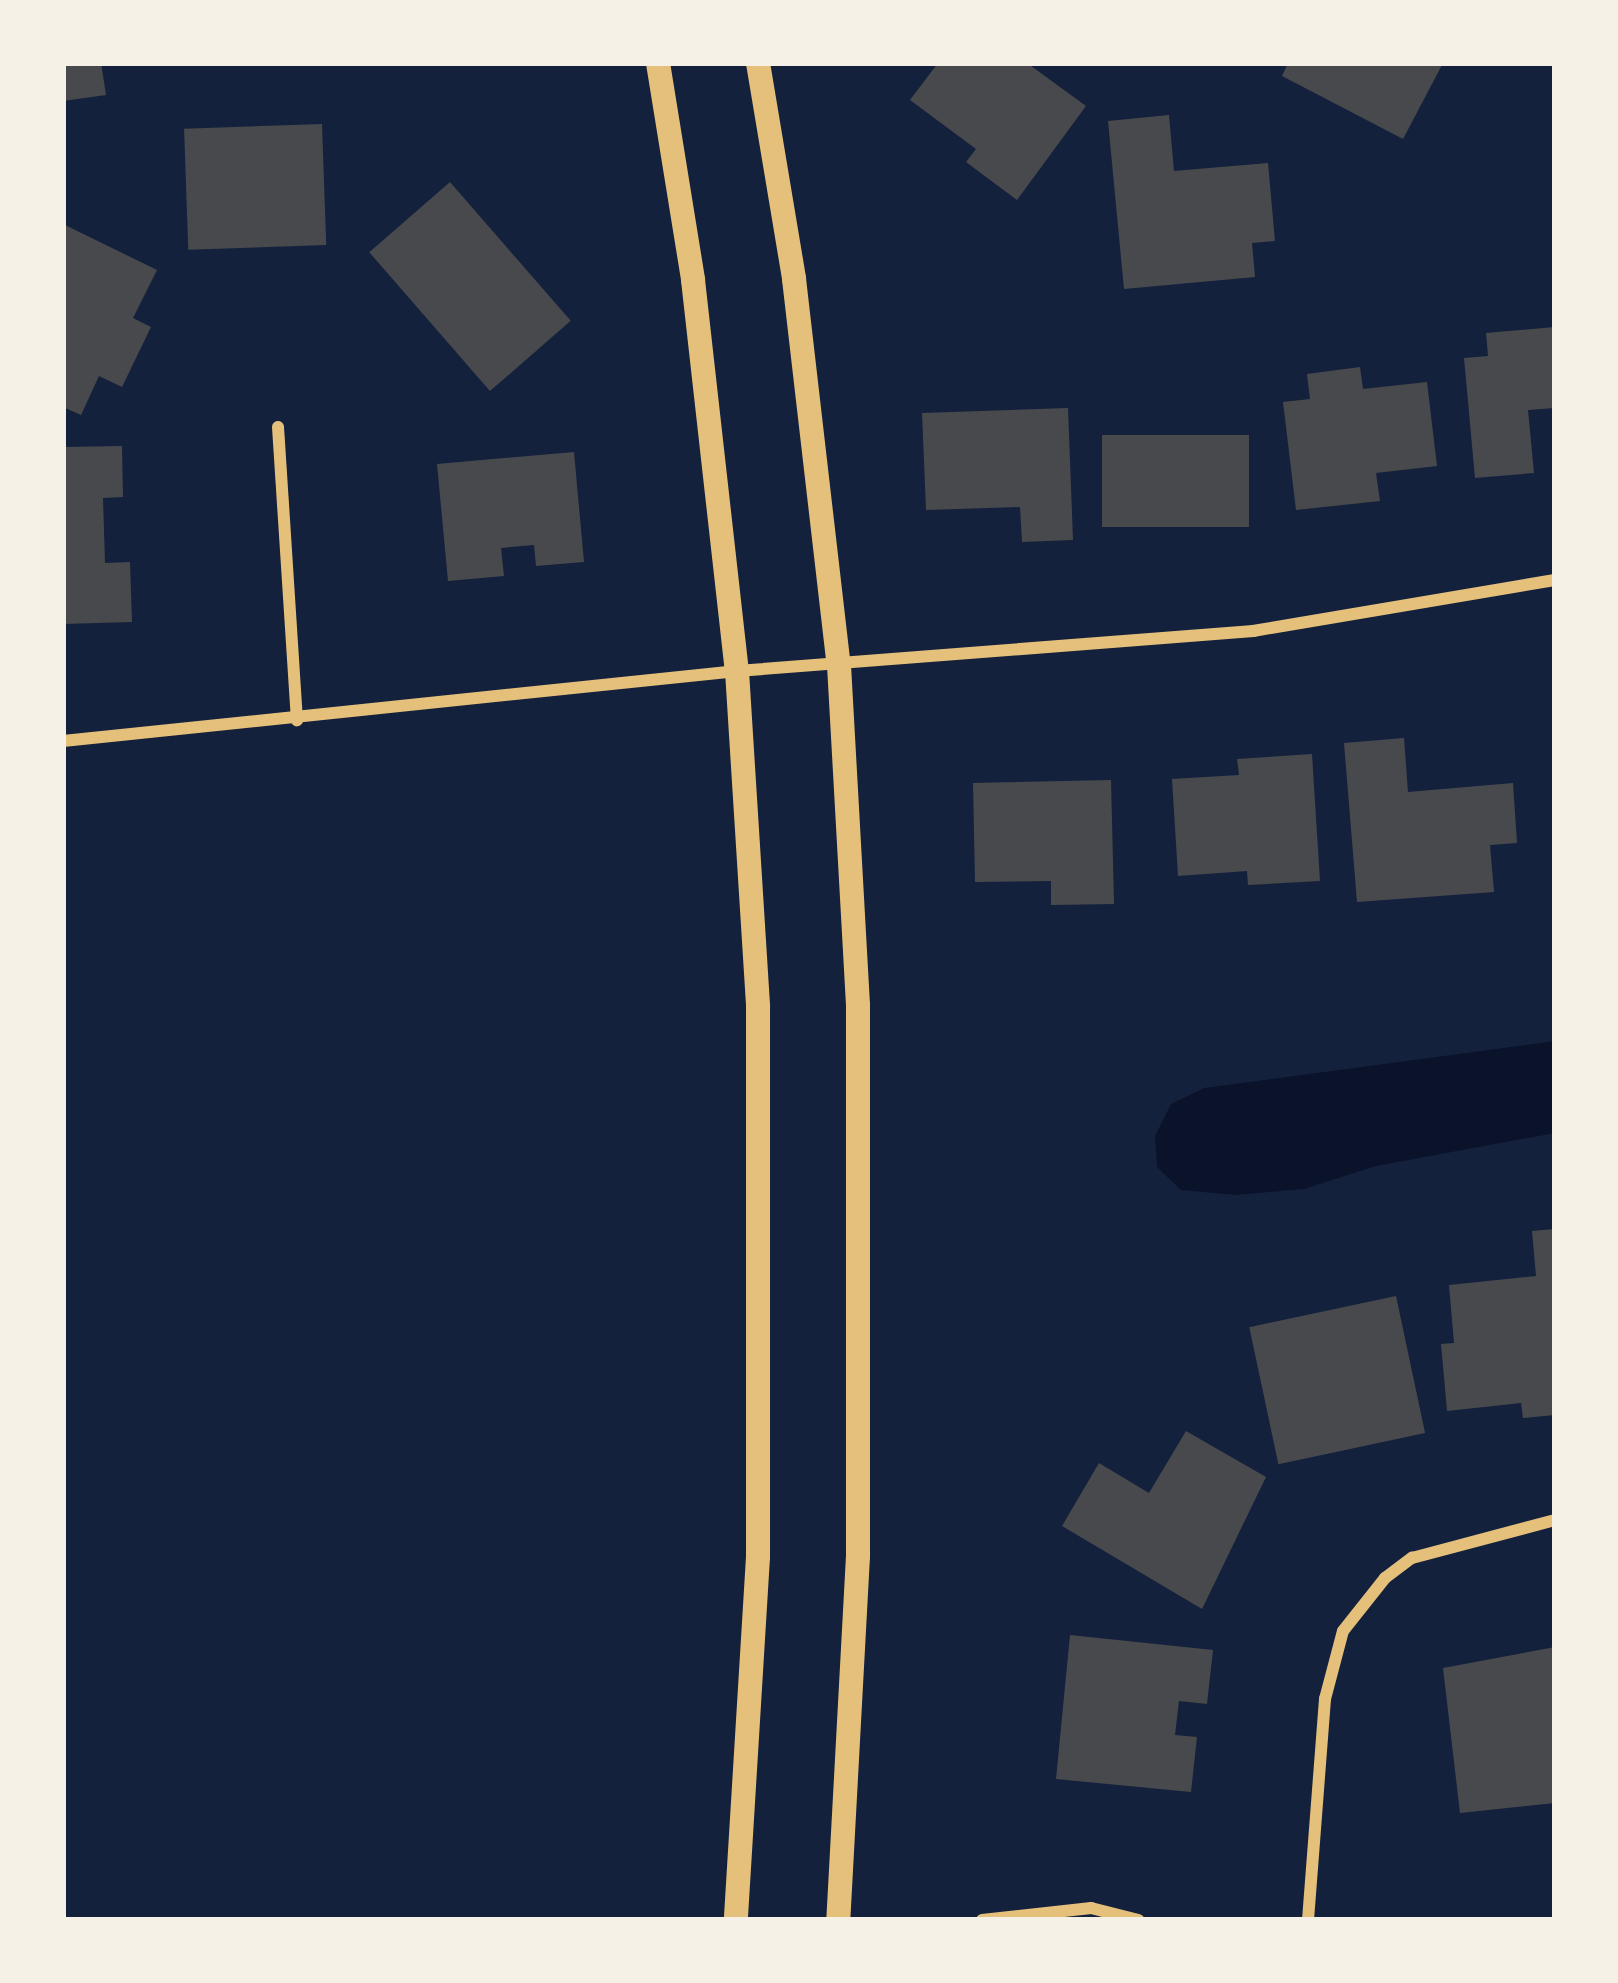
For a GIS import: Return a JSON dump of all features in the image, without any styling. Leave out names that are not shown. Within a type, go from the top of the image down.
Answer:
[{"type":"main road","points":[[658,63],[693,280],[737,671],[758,1006],[763,1270],[758,1557],[736,1920]]},
{"type":"main road","points":[[758,63],[794,279],[839,665],[863,1269],[838,1920]]},
{"type":"street","points":[[278,427],[297,720]]},
{"type":"street","points":[[63,741],[737,671],[1253,631],[1555,580]]},
{"type":"street","points":[[1308,1920],[1324,1699],[1343,1630],[1385,1578],[1412,1558],[1555,1520]]},
{"type":"street","points":[[982,1920],[1091,1908],[1138,1920]]},
{"type":"water","points":[[1555,1041],[1555,1133],[1376,1166],[1304,1189],[1236,1195],[1181,1190],[1157,1167],[1155,1136],[1171,1104],[1204,1088]]},
{"type":"building","points":[[63,63],[101,63],[106,95],[63,101]]},
{"type":"building","points":[[938,63],[1027,63],[1086,106],[1017,200],[966,162],[976,149],[910,100]]},
{"type":"building","points":[[1288,63],[1443,63],[1403,139],[1282,76]]},
{"type":"building","points":[[1169,115],[1174,171],[1268,163],[1275,241],[1252,243],[1255,277],[1124,289],[1108,121]]},
{"type":"building","points":[[322,124],[326,245],[188,250],[184,129]]},
{"type":"building","points":[[450,182],[571,321],[490,391],[369,252]]},
{"type":"building","points":[[63,224],[157,270],[133,318],[151,327],[122,387],[99,376],[81,415],[63,407]]},
{"type":"building","points":[[1555,327],[1555,408],[1528,410],[1534,473],[1475,478],[1464,358],[1488,356],[1486,333]]},
{"type":"building","points":[[1360,367],[1363,389],[1427,382],[1437,466],[1376,473],[1380,501],[1296,510],[1283,402],[1310,399],[1307,374]]},
{"type":"building","points":[[1068,408],[1073,540],[1022,542],[1020,507],[926,510],[922,413]]},
{"type":"building","points":[[1102,435],[1249,435],[1249,527],[1102,527]]},
{"type":"building","points":[[122,446],[123,497],[103,498],[105,563],[130,562],[132,622],[63,624],[63,447]]},
{"type":"building","points":[[574,452],[584,562],[536,566],[534,545],[501,548],[504,576],[448,581],[437,464]]},
{"type":"building","points":[[1404,738],[1408,792],[1513,783],[1517,843],[1490,845],[1494,892],[1357,902],[1344,743]]},
{"type":"building","points":[[1312,754],[1320,881],[1248,885],[1247,871],[1178,876],[1172,779],[1239,775],[1237,759]]},
{"type":"building","points":[[1111,780],[1114,904],[1051,905],[1051,881],[975,882],[973,783]]},
{"type":"building","points":[[1555,1229],[1555,1415],[1523,1418],[1521,1403],[1447,1411],[1441,1344],[1454,1343],[1449,1285],[1536,1276],[1532,1231]]},
{"type":"building","points":[[1396,1296],[1425,1433],[1278,1464],[1249,1327]]},
{"type":"building","points":[[1186,1431],[1266,1477],[1202,1609],[1062,1526],[1099,1463],[1149,1493]]},
{"type":"building","points":[[1070,1635],[1213,1650],[1207,1704],[1179,1701],[1175,1735],[1197,1737],[1191,1792],[1056,1779]]},
{"type":"building","points":[[1555,1647],[1555,1803],[1460,1813],[1443,1668]]}]
